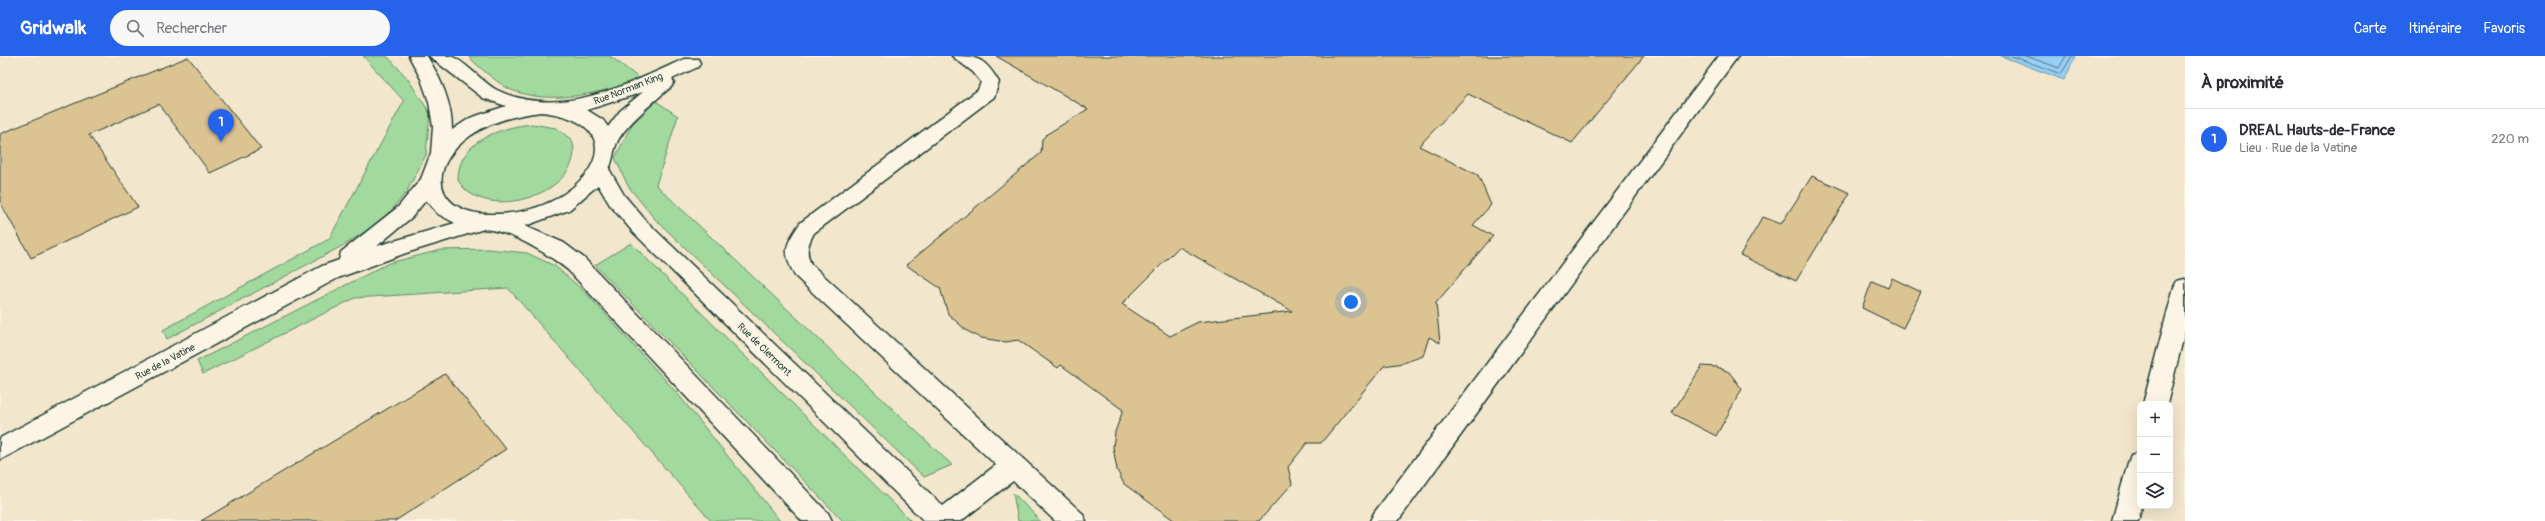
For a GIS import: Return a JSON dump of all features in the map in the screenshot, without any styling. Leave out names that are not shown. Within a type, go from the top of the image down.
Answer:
[{"type":"street","points":[[418,56],[434,85],[441,110],[443,128],[441,153]]},
{"type":"street","points":[[438,56],[490,94],[529,107]]},
{"type":"street","points":[[961,56],[980,68],[990,82],[987,93],[807,228],[796,246],[796,258],[803,270],[1073,521]]},
{"type":"street","points":[[1382,521],[1729,56]]},
{"type":"street","name":"Rue Norman King","points":[[564,108],[587,104],[619,94],[691,58]]},
{"type":"street","name":"Rue Norman King","points":[[606,144],[642,101],[691,58]]},
{"type":"street","points":[[490,222],[521,219],[558,206],[587,185],[600,169],[606,144],[601,130],[590,118],[564,108],[529,107],[495,115],[473,125],[455,138],[441,153],[434,167],[431,181],[434,196],[445,208],[462,217],[490,222],[556,249],[576,264],[819,521]]},
{"type":"street","name":"Rue de Clermont","points":[[600,169],[617,200],[640,227],[941,521]]},
{"type":"street","name":"Rue de la Vatine","points":[[330,272],[401,216],[431,181]]},
{"type":"street","name":"Rue de la Vatine","points":[[0,450],[330,272],[399,247],[490,222]]},
{"type":"street","points":[[2156,401],[2185,287]]},
{"type":"street","points":[[941,521],[1014,466]]},
{"type":"street","points":[[2125,521],[2137,473]]},
{"type":"shaded area","points":[[0,56],[2185,56],[2185,521],[0,521]]},
{"type":"green space","points":[[363,56],[387,56],[408,79],[430,113],[426,155],[407,191],[384,220],[346,244],[167,339],[163,330],[329,239],[404,101]]},
{"type":"green space","points":[[468,56],[610,56],[643,81],[595,93],[562,97],[530,95],[509,89],[483,70]]},
{"type":"green space","points":[[656,101],[678,116],[656,185],[952,465],[924,477],[653,217],[628,186],[615,158],[632,124]]},
{"type":"green space","points":[[532,124],[556,128],[572,140],[573,158],[565,174],[550,187],[531,197],[510,201],[489,201],[471,194],[458,180],[460,167],[465,156],[473,146],[494,133]]},
{"type":"green space","points":[[631,243],[911,521],[843,521],[595,265]]},
{"type":"green space","points":[[489,249],[527,253],[555,266],[585,292],[677,393],[780,521],[711,521],[508,288],[355,298],[203,374],[197,361],[389,263],[441,250]]},
{"type":"green space","points":[[1013,493],[1041,521],[1018,521]]},
{"type":"water","points":[[2001,56],[2076,56],[2064,80]]},
{"type":"building","points":[[996,56],[1644,56],[1572,143],[1468,94],[1419,146],[1478,175],[1491,205],[1473,225],[1493,236],[1436,303],[1440,343],[1429,337],[1423,356],[1403,363],[1384,366],[1321,443],[1307,443],[1288,467],[1292,484],[1259,521],[1175,521],[1124,484],[1117,470],[1113,447],[1115,432],[1123,410],[1061,365],[1058,368],[1018,340],[1006,342],[981,338],[967,331],[948,314],[940,288],[906,265],[1041,153],[1042,139],[1047,134],[1088,109]],"holes":[[[1179,247],[1292,311],[1198,322],[1170,336],[1122,304]]]},
{"type":"building","points":[[188,57],[261,149],[210,173],[159,104],[89,135],[138,207],[31,258],[0,202],[0,134]]},
{"type":"building","points":[[1812,176],[1850,193],[1796,281],[1740,255],[1763,217],[1781,224]]},
{"type":"building","points":[[1892,278],[1921,292],[1903,328],[1862,308],[1872,281],[1888,288]]},
{"type":"building","points":[[1702,366],[1717,367],[1729,372],[1742,389],[1716,436],[1672,413]]},
{"type":"building","points":[[445,374],[506,449],[395,521],[201,521]]},
{"type":"place","name":"DREAL Hauts-de-France","points":[[221,142]]}]
